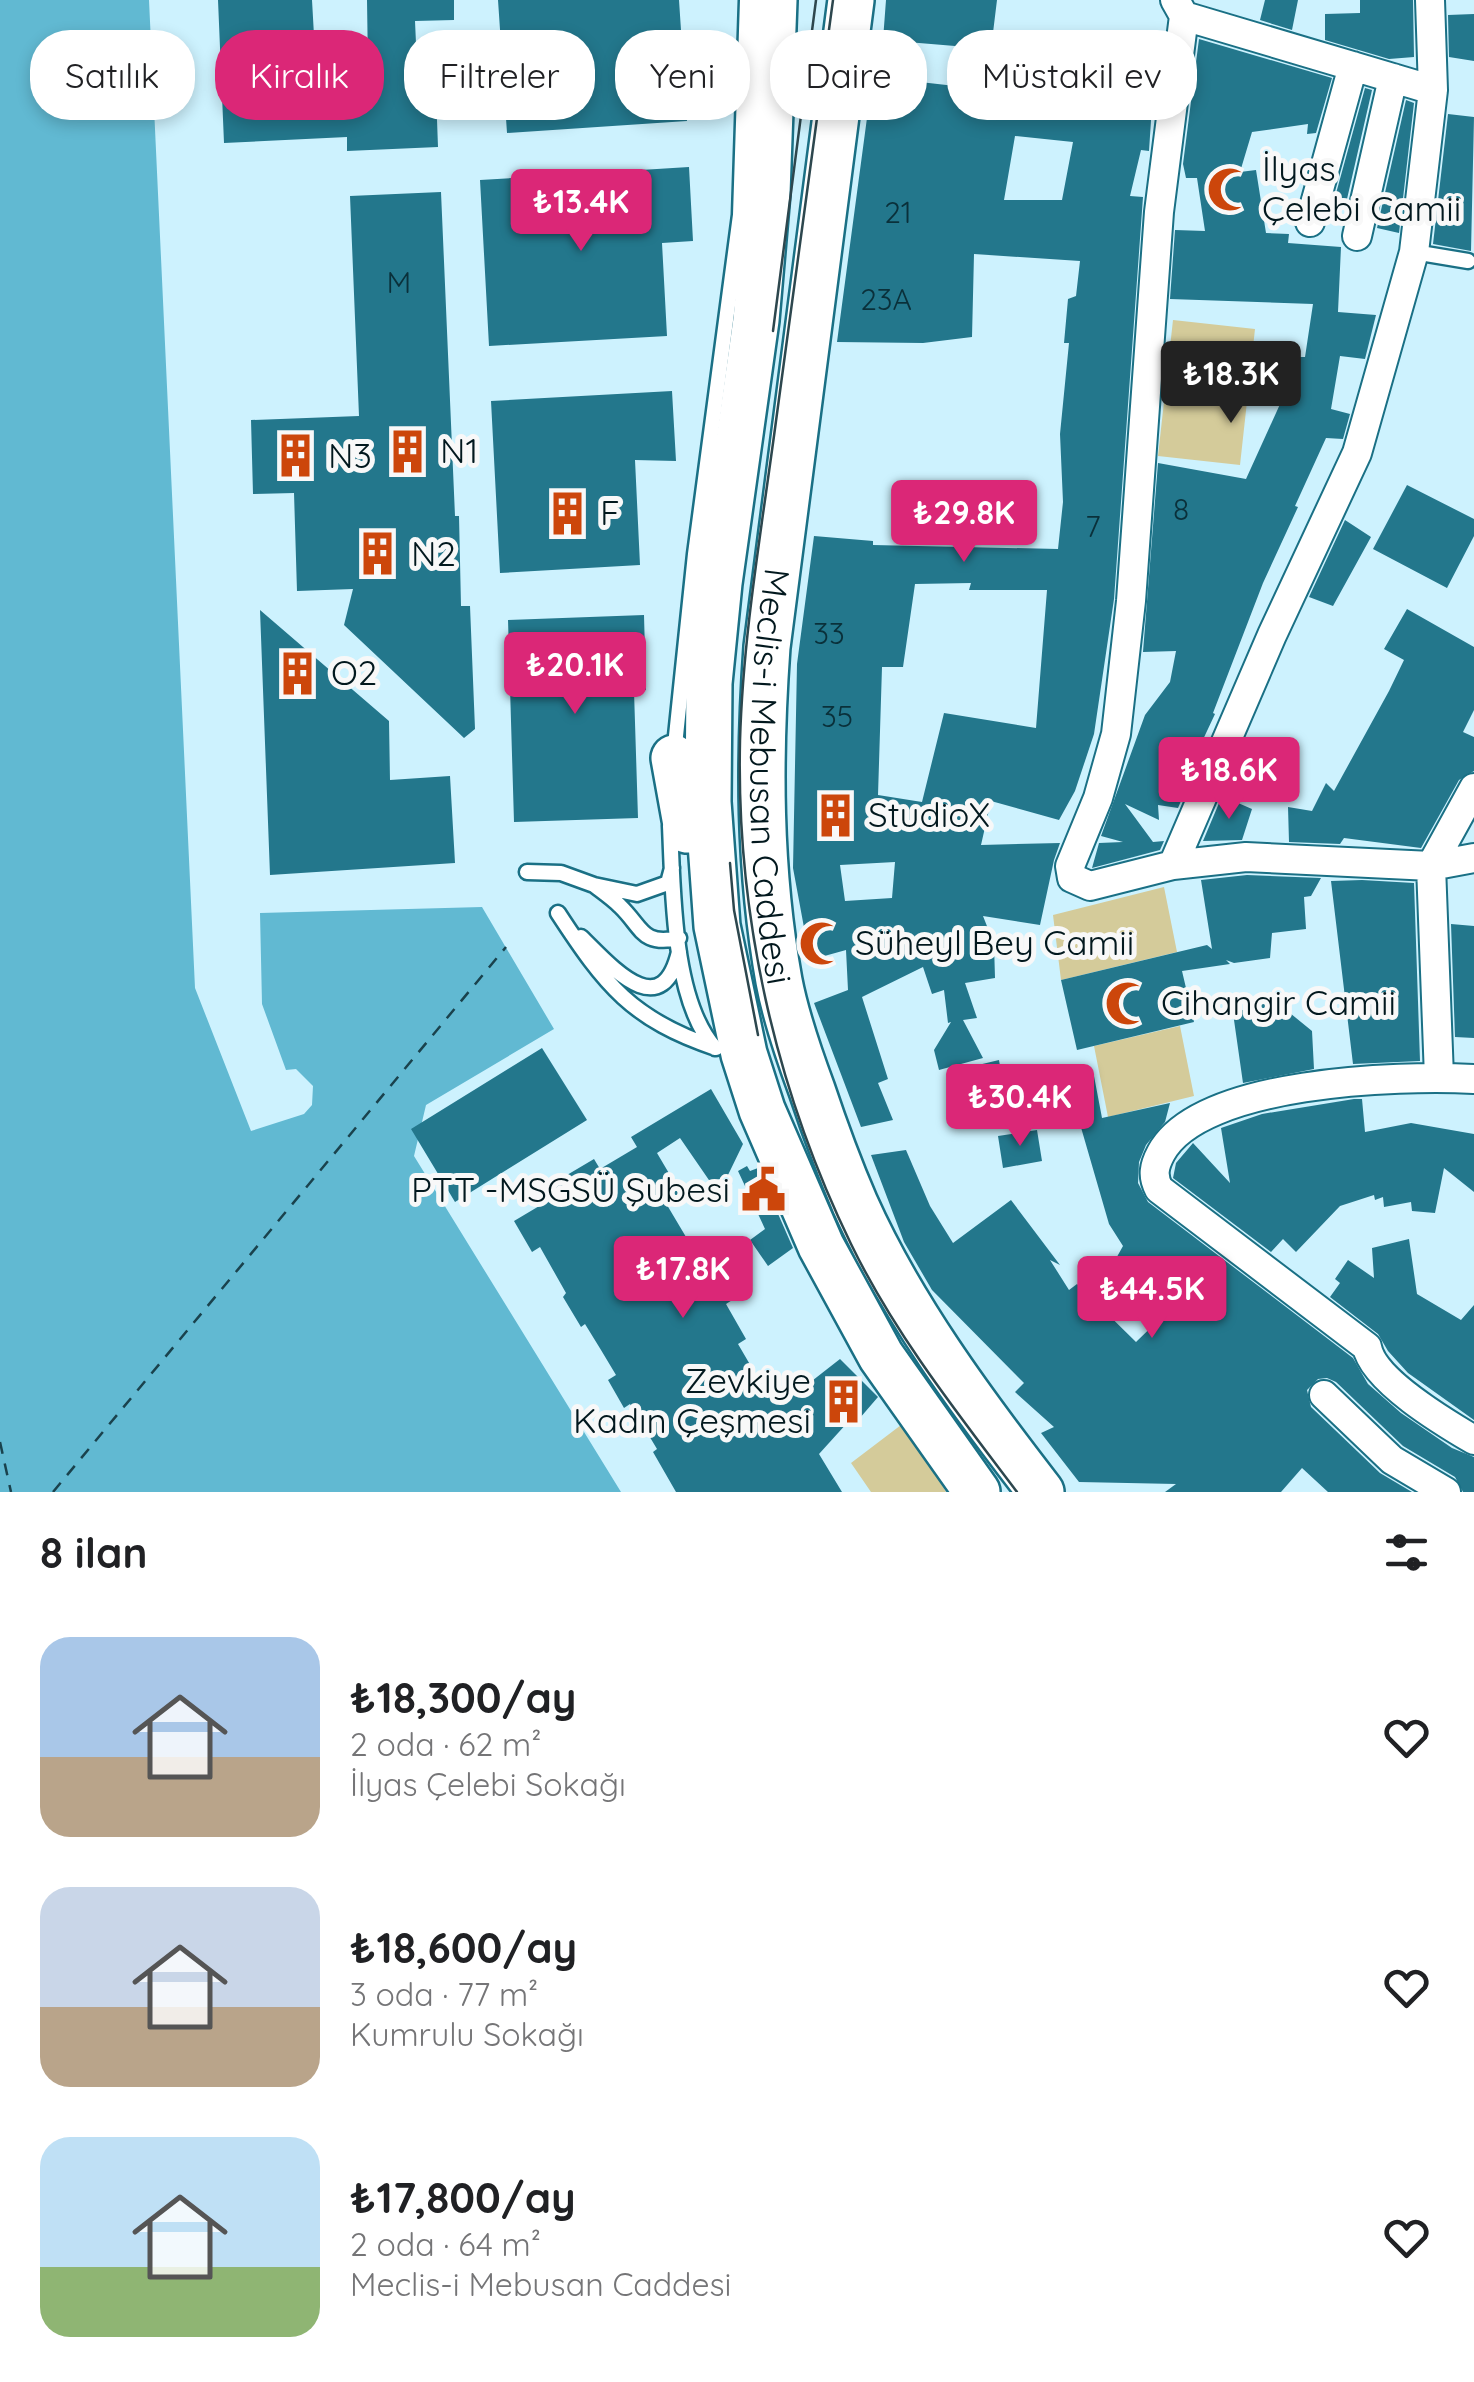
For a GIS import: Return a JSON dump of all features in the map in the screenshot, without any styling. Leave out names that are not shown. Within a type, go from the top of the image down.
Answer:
[{"type":"main road","name":"Meclis-i Mebusan Caddesi","points":[[774,0],[767,193],[756,320],[719,583],[709,683],[708,802],[692,933],[728,991],[731,1053],[762,1110],[821,1246],[856,1315],[915,1408],[976,1492]]},
{"type":"main road","name":"Meclis-i Mebusan Caddesi","points":[[851,0],[767,647],[761,809],[773,936],[780,984],[801,1059],[856,1206],[924,1327],[1040,1492]]},
{"type":"main road","points":[[674,758],[702,893],[692,933]]},
{"type":"street","points":[[1174,866],[1272,634],[1358,453],[1414,252],[1433,90],[1430,0]]},
{"type":"street","points":[[1433,90],[1179,8],[1131,601],[1116,734],[1098,798],[1070,866],[1072,878],[1090,886],[1174,866],[1246,857],[1431,866],[1474,858]]},
{"type":"street","points":[[1310,222],[1352,66]]},
{"type":"street","points":[[1357,236],[1393,78]]},
{"type":"street","points":[[1439,1077],[1431,866],[1474,788]]},
{"type":"street","points":[[1474,1079],[1439,1077],[1301,1086],[1212,1111],[1170,1137],[1157,1160],[1153,1178],[1158,1190],[1367,1348],[1369,1359],[1394,1384],[1474,1440]]},
{"type":"street","points":[[1324,1396],[1392,1460],[1446,1492]]},
{"type":"lane","points":[[731,1053],[657,1024],[622,998],[590,962],[558,913],[619,974],[648,988],[660,987],[668,980],[692,933],[672,863],[670,822],[695,554],[740,216],[747,0]]},
{"type":"lane","points":[[1414,252],[1468,261]]},
{"type":"lane","points":[[526,872],[561,872],[637,894],[668,882],[672,863]]},
{"type":"lane","points":[[594,884],[622,907],[647,937],[665,941],[692,933]]},
{"type":"shaded area","points":[[1173,320],[1255,329],[1240,465],[1158,456]]},
{"type":"shaded area","points":[[1164,887],[1177,952],[1061,980],[1053,915]]},
{"type":"shaded area","points":[[1180,1026],[1194,1096],[1108,1117],[1094,1046]]},
{"type":"shaded area","points":[[905,1422],[946,1492],[871,1492],[851,1463]]},
{"type":"water","points":[[0,0],[149,0],[150,30],[30,30],[30,120],[155,120],[195,988],[251,1131],[304,1114],[312,1105],[313,1086],[296,1069],[286,1070],[262,1004],[260,913],[482,907],[554,1029],[426,1105],[414,1156],[621,1492],[0,1492]]},
{"type":"building","points":[[218,0],[312,0],[314,30],[219,30]]},
{"type":"building","points":[[367,0],[454,0],[454,20],[415,21],[415,30],[404,30],[404,120],[437,120],[438,147],[347,151],[347,137],[224,143],[223,120],[384,120],[384,30],[367,30]]},
{"type":"building","points":[[498,0],[679,0],[681,30],[615,30],[615,120],[687,121],[507,133],[506,120],[595,120],[595,30],[500,30]]},
{"type":"building","points":[[886,0],[997,0],[993,30],[947,30],[947,45],[927,44],[927,30],[884,30]]},
{"type":"building","points":[[1265,0],[1298,0],[1292,30],[1260,20]]},
{"type":"building","points":[[1360,0],[1413,0],[1414,57],[1389,59],[1325,40],[1325,14],[1360,13]]},
{"type":"building","points":[[1474,14],[1474,61],[1449,57],[1448,15]]},
{"type":"building","points":[[1199,39],[1332,78],[1316,133],[1307,134],[1308,124],[1252,132],[1240,172],[1256,170],[1266,233],[1289,234],[1288,243],[1341,247],[1338,312],[1376,315],[1365,359],[1340,356],[1331,409],[1350,414],[1343,439],[1326,438],[1295,506],[1298,507],[1263,583],[1215,714],[1184,780],[1189,782],[1178,808],[1158,805],[1159,820],[1125,804],[1153,842],[1164,841],[1160,850],[1092,868],[1099,843],[1123,842],[1101,836],[1145,715],[1170,682],[1176,651],[1143,652],[1158,463],[1246,479],[1281,402],[1274,401],[1281,357],[1305,357],[1313,304],[1170,299],[1175,230],[1205,231],[1197,178],[1186,178],[1183,164],[1189,120],[1197,120]]},
{"type":"building","points":[[927,83],[947,85],[947,120],[1151,120],[1149,151],[1141,150],[1130,196],[1143,197],[1114,599],[1094,734],[1075,791],[1059,820],[991,801],[981,845],[1060,843],[1040,925],[983,916],[994,944],[995,978],[965,983],[977,1018],[963,1020],[983,1058],[939,1070],[934,1050],[951,1022],[948,1023],[944,990],[932,994],[923,967],[862,997],[888,1079],[878,1083],[893,1120],[861,1127],[814,1003],[848,990],[846,950],[810,960],[793,868],[797,664],[814,536],[873,541],[873,545],[1058,549],[1063,502],[1060,434],[1069,343],[1064,343],[1068,299],[1076,296],[1080,261],[974,254],[972,337],[923,343],[837,342],[867,120],[927,120]],"holes":[[[1015,136],[1073,142],[1062,200],[1004,200]],[[971,583],[969,590],[1047,590],[1036,728],[944,713],[922,802],[878,795],[882,667],[903,667],[915,584]],[[895,862],[892,898],[845,901],[840,865]]]},
{"type":"building","points":[[1365,88],[1372,90],[1347,199],[1335,197]]},
{"type":"building","points":[[1406,100],[1414,103],[1399,233],[1377,228]]},
{"type":"building","points":[[1448,114],[1474,117],[1471,251],[1433,244]]},
{"type":"building","points":[[689,167],[693,241],[662,243],[667,336],[489,346],[480,180]]},
{"type":"building","points":[[441,192],[461,606],[470,606],[475,729],[464,738],[344,625],[353,589],[297,591],[294,493],[253,494],[251,420],[359,416],[350,196]]},
{"type":"building","name":"F","points":[[672,391],[676,461],[635,460],[640,565],[500,573],[491,401]]},
{"type":"building","points":[[1407,485],[1474,519],[1474,536],[1447,588],[1373,549]]},
{"type":"building","points":[[1345,520],[1371,537],[1333,606],[1309,597]]},
{"type":"building","points":[[1407,609],[1474,647],[1474,710],[1463,732],[1474,737],[1474,771],[1459,780],[1421,848],[1344,838],[1340,844],[1289,842],[1288,807],[1312,811],[1326,783],[1334,791],[1389,691],[1404,660],[1384,649]]},
{"type":"building","points":[[260,610],[389,721],[390,780],[450,776],[455,863],[270,875]]},
{"type":"building","points":[[644,615],[646,690],[634,691],[638,818],[514,822],[508,620]]},
{"type":"building","points":[[1222,796],[1252,809],[1242,840],[1203,841]]},
{"type":"building","points":[[1247,875],[1321,878],[1311,896],[1304,897],[1306,929],[1272,933],[1270,958],[1234,963],[1226,960],[1230,964],[1182,971],[1194,1022],[1077,1050],[1061,980],[1207,945],[1212,949],[1201,880]]},
{"type":"building","points":[[1331,881],[1414,883],[1420,1061],[1353,1064]]},
{"type":"building","points":[[1451,924],[1474,926],[1474,1038],[1455,1037]]},
{"type":"building","points":[[1274,1000],[1312,1031],[1314,1069],[1243,1083],[1233,1013]]},
{"type":"building","points":[[542,1048],[587,1120],[455,1202],[411,1129]]},
{"type":"building","points":[[999,1060],[1005,1096],[982,1101],[974,1066]]},
{"type":"building","points":[[1094,1076],[1102,1118],[1170,1103],[1165,1122],[1146,1145],[1139,1162],[1138,1183],[1148,1202],[1353,1358],[1368,1384],[1401,1413],[1452,1448],[1474,1457],[1474,1492],[1463,1492],[1455,1477],[1403,1446],[1336,1382],[1327,1378],[1318,1379],[1307,1390],[1311,1407],[1380,1473],[1412,1492],[1328,1492],[1302,1468],[1281,1492],[1165,1492],[1176,1484],[1079,1482],[1041,1433],[1054,1427],[1015,1392],[1024,1383],[932,1290],[904,1242],[871,1155],[906,1150],[930,1206],[953,1243],[1011,1200],[1060,1265],[1050,1260],[1069,1290],[1077,1284],[1136,1342],[1170,1309],[1103,1282],[1123,1246],[1109,1224],[1080,1124],[1071,1126],[1063,1082]]},
{"type":"building","points":[[711,1089],[743,1144],[728,1175],[711,1183],[680,1138],[657,1153],[683,1197],[667,1205],[711,1279],[726,1270],[740,1295],[726,1304],[746,1339],[738,1344],[766,1392],[776,1387],[785,1402],[840,1359],[878,1397],[853,1426],[848,1422],[819,1454],[842,1492],[676,1492],[653,1452],[657,1449],[630,1404],[624,1408],[608,1380],[616,1375],[585,1324],[581,1327],[563,1297],[566,1293],[540,1247],[532,1252],[514,1221],[551,1199],[545,1188],[594,1159],[600,1169],[637,1147],[631,1137]]},
{"type":"building","points":[[1362,1099],[1365,1132],[1411,1123],[1474,1134],[1474,1192],[1444,1168],[1435,1213],[1412,1211],[1411,1202],[1384,1207],[1383,1197],[1375,1200],[1374,1195],[1340,1206],[1296,1252],[1283,1239],[1271,1252],[1173,1178],[1176,1163],[1193,1143],[1230,1183],[1221,1128],[1262,1114]]},
{"type":"building","points":[[1037,1130],[1042,1161],[1003,1168],[998,1136]]},
{"type":"building","points":[[747,1166],[750,1171],[758,1168],[793,1248],[768,1266],[750,1240],[765,1229],[738,1171]]},
{"type":"building","points":[[1409,1239],[1417,1294],[1461,1320],[1474,1305],[1474,1420],[1408,1373],[1378,1334],[1330,1297],[1340,1283],[1335,1279],[1348,1260],[1374,1278],[1372,1248]]},
{"type":"ferry route","points":[[53,1492],[506,947]]},
{"type":"ferry route","points":[[0,1442],[11,1492]]},
{"type":"tram line","points":[[773,331],[816,0]]},
{"type":"tram line","points":[[833,0],[745,661],[740,741],[745,871],[753,935],[781,1062],[824,1185],[887,1309],[928,1372],[1017,1492]]},
{"type":"tram line","points":[[730,863],[734,910],[758,1035]]},
{"type":"place","name":"İlyas Çelebi Camii","points":[[1229,189]]},
{"type":"place","name":"N1","points":[[407,451]]},
{"type":"place","name":"N3","points":[[295,456]]},
{"type":"place","name":"F","points":[[567,513]]},
{"type":"place","name":"N2","points":[[378,554]]},
{"type":"place","name":"O2","points":[[298,673]]},
{"type":"place","name":"StudioX","points":[[835,815]]},
{"type":"place","name":"Süheyl Bey Camii","points":[[822,943]]},
{"type":"place","name":"Cihangir Camii","points":[[1128,1003]]},
{"type":"place","name":"PTT -MSGSÜ Şubesi","points":[[763,1190]]},
{"type":"place","name":"Zevkiye Kadın Çeşmesi","points":[[844,1401]]}]
